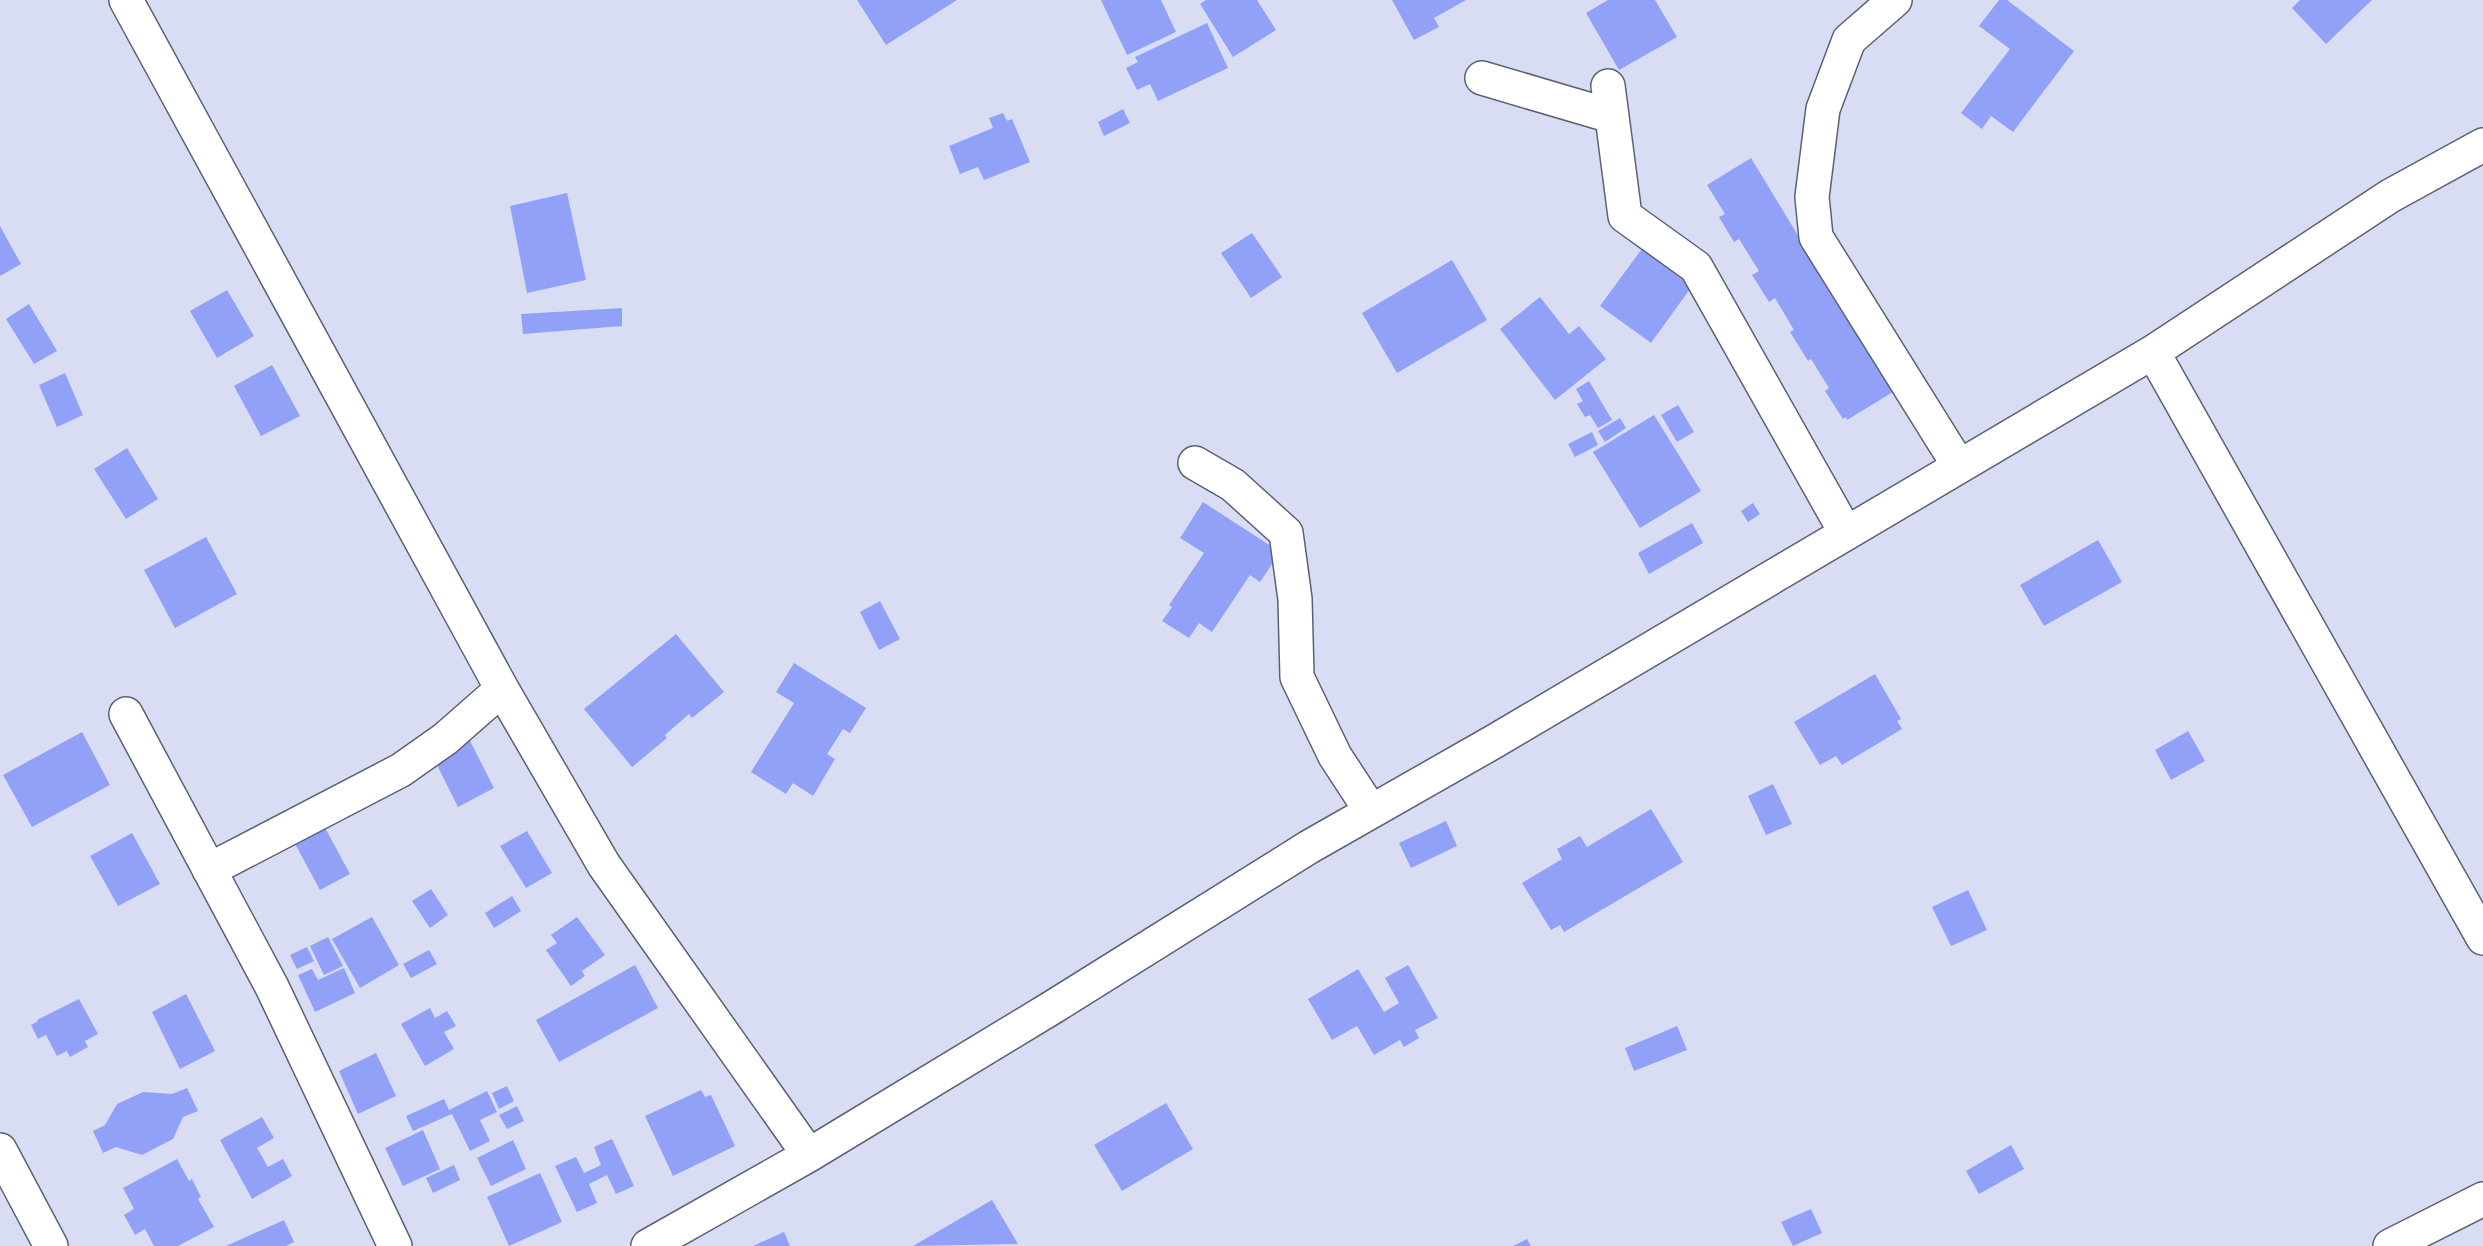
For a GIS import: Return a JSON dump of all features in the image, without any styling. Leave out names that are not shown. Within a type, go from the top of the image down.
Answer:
[{"type":"street","points":[[126,0],[502,689],[604,865],[809,1155]]},
{"type":"street","points":[[1895,0],[1849,40],[1823,109],[1812,198],[1816,237],[1959,466]]},
{"type":"street","points":[[1482,78],[1610,101],[1625,216],[1696,267],[1846,533]]},
{"type":"street","points":[[648,1246],[809,1155],[1053,1007],[1309,846],[1505,735],[2153,352],[2390,196],[2483,145]]},
{"type":"street","points":[[2153,352],[2483,938]]},
{"type":"street","points":[[1195,463],[1233,485],[1286,533],[1295,599],[1297,677],[1335,756],[1371,811]]},
{"type":"street","points":[[209,870],[401,770],[445,740],[502,689]]},
{"type":"street","points":[[126,714],[272,987],[395,1246]]},
{"type":"street","points":[[0,1150],[51,1246]]},
{"type":"street","points":[[2390,1246],[2483,1198]]},
{"type":"building","points":[[857,0],[957,0],[886,45]]},
{"type":"building","points":[[1101,0],[1161,0],[1176,32],[1127,55]]},
{"type":"building","points":[[1206,0],[1257,0],[1276,30],[1233,57],[1200,4]]},
{"type":"building","points":[[1392,0],[1466,0],[1434,18],[1439,27],[1414,40]]},
{"type":"building","points":[[1608,0],[1655,0],[1677,37],[1619,70],[1586,13]]},
{"type":"building","points":[[1999,0],[2007,0],[2074,51],[2013,132],[1991,116],[1982,129],[1961,113],[2010,49],[1979,26]]},
{"type":"building","points":[[2300,0],[2372,0],[2326,44],[2292,8]]},
{"type":"building","points":[[1207,23],[1228,68],[1158,101],[1150,84],[1137,90],[1126,68],[1138,62],[1135,57]]},
{"type":"building","points":[[1123,109],[1130,123],[1104,136],[1098,122]]},
{"type":"building","points":[[1003,113],[1007,121],[1012,119],[1030,162],[984,180],[978,167],[960,174],[949,146],[993,128],[989,118]]},
{"type":"building","points":[[1751,158],[1893,392],[1847,420],[1846,417],[1843,419],[1825,391],[1829,388],[1811,359],[1808,361],[1790,332],[1794,330],[1775,298],[1769,302],[1752,275],[1759,271],[1739,239],[1734,242],[1719,217],[1725,214],[1707,185]]},
{"type":"building","points":[[567,193],[586,280],[527,293],[510,206]]},
{"type":"building","points":[[0,226],[21,264],[0,276]]},
{"type":"building","points":[[1252,233],[1282,277],[1251,298],[1221,253]]},
{"type":"building","points":[[1644,246],[1695,282],[1651,343],[1600,306]]},
{"type":"building","points":[[1452,260],[1487,320],[1397,373],[1362,313]]},
{"type":"building","points":[[227,290],[254,336],[217,358],[190,311]]},
{"type":"building","points":[[1540,297],[1569,334],[1579,326],[1606,359],[1555,400],[1500,329]]},
{"type":"building","points":[[29,304],[57,351],[34,364],[6,319]]},
{"type":"building","points":[[622,308],[622,326],[523,334],[521,314]]},
{"type":"building","points":[[272,365],[300,416],[261,436],[234,386]]},
{"type":"building","points":[[65,373],[83,415],[57,427],[39,385]]},
{"type":"building","points":[[1589,381],[1612,420],[1598,428],[1590,415],[1585,417],[1577,404],[1583,401],[1576,389]]},
{"type":"building","points":[[1678,405],[1694,432],[1677,442],[1661,415]]},
{"type":"building","points":[[1654,415],[1701,491],[1640,528],[1593,452]]},
{"type":"building","points":[[1620,418],[1626,428],[1605,442],[1598,431]]},
{"type":"building","points":[[1592,432],[1598,445],[1575,457],[1568,444]]},
{"type":"building","points":[[127,448],[158,499],[126,519],[94,469]]},
{"type":"building","points":[[1203,502],[1280,552],[1260,582],[1250,575],[1212,632],[1199,623],[1189,638],[1162,621],[1172,607],[1169,605],[1204,553],[1180,538]]},
{"type":"building","points":[[1753,503],[1760,514],[1748,522],[1741,511]]},
{"type":"building","points":[[1692,523],[1703,543],[1649,574],[1638,553]]},
{"type":"building","points":[[206,537],[237,594],[175,628],[144,570]]},
{"type":"building","points":[[2098,540],[2122,582],[2044,626],[2020,585]]},
{"type":"building","points":[[880,601],[900,639],[879,650],[860,612]]},
{"type":"building","points":[[676,634],[724,692],[692,718],[689,714],[665,735],[667,738],[632,767],[584,709]]},
{"type":"building","points":[[794,663],[866,708],[850,733],[843,729],[827,754],[835,759],[813,796],[793,783],[786,794],[751,772],[794,703],[776,692]]},
{"type":"building","points":[[1875,674],[1901,719],[1897,721],[1902,729],[1842,765],[1836,756],[1820,765],[1794,722]]},
{"type":"building","points":[[2188,731],[2205,761],[2171,780],[2155,750]]},
{"type":"building","points":[[82,732],[110,785],[32,827],[3,775]]},
{"type":"building","points":[[467,735],[494,788],[458,807],[431,753]]},
{"type":"building","points":[[1773,784],[1792,824],[1766,835],[1748,796]]},
{"type":"building","points":[[1651,809],[1683,862],[1564,932],[1560,925],[1551,930],[1522,883],[1562,859],[1557,849],[1580,836],[1587,847]]},
{"type":"building","points":[[1446,821],[1457,846],[1411,868],[1399,843]]},
{"type":"building","points":[[323,824],[350,874],[320,890],[293,840]]},
{"type":"building","points":[[527,831],[552,873],[526,888],[500,846]]},
{"type":"building","points":[[132,833],[160,884],[118,906],[90,856]]},
{"type":"building","points":[[431,889],[448,915],[430,928],[412,901]]},
{"type":"building","points":[[1968,890],[1987,930],[1951,946],[1932,907]]},
{"type":"building","points":[[512,896],[521,911],[494,928],[485,913]]},
{"type":"building","points":[[372,917],[399,965],[360,988],[332,939]]},
{"type":"building","points":[[577,917],[605,955],[582,971],[585,976],[571,986],[546,950],[557,943],[551,935]]},
{"type":"building","points":[[328,937],[343,966],[324,975],[310,946]]},
{"type":"building","points":[[307,947],[314,961],[297,969],[290,955]]},
{"type":"building","points":[[429,950],[437,964],[411,978],[403,964]]},
{"type":"building","points":[[635,965],[658,1008],[559,1062],[536,1020]]},
{"type":"building","points":[[1408,965],[1438,1018],[1415,1030],[1419,1038],[1404,1047],[1400,1040],[1374,1055],[1357,1026],[1332,1040],[1308,999],[1358,969],[1384,1012],[1399,1003],[1385,978]]},
{"type":"building","points":[[344,968],[355,993],[315,1012],[298,975],[312,969],[318,980]]},
{"type":"building","points":[[186,994],[215,1051],[180,1069],[152,1012]]},
{"type":"building","points":[[79,999],[98,1034],[85,1041],[88,1047],[70,1057],[67,1051],[57,1056],[46,1035],[38,1039],[31,1025]]},
{"type":"building","points":[[430,1008],[435,1018],[447,1011],[456,1026],[444,1032],[454,1049],[425,1066],[401,1024]]},
{"type":"building","points":[[1677,1026],[1687,1050],[1634,1071],[1625,1048]]},
{"type":"building","points":[[376,1053],[396,1096],[358,1114],[339,1071]]},
{"type":"building","points":[[507,1086],[514,1101],[499,1109],[492,1093]]},
{"type":"building","points":[[187,1088],[198,1111],[183,1117],[173,1139],[142,1155],[116,1147],[103,1153],[93,1131],[105,1125],[117,1104],[143,1092],[172,1094]]},
{"type":"building","points":[[701,1090],[705,1097],[711,1095],[735,1146],[673,1176],[645,1116]]},
{"type":"building","points":[[487,1091],[497,1112],[480,1120],[490,1141],[470,1151],[452,1114],[413,1131],[406,1116],[444,1099],[449,1110]]},
{"type":"building","points":[[1166,1103],[1193,1149],[1122,1191],[1094,1145]]},
{"type":"building","points":[[517,1106],[524,1121],[507,1129],[499,1115]]},
{"type":"building","points":[[262,1117],[274,1138],[257,1148],[268,1167],[283,1159],[292,1176],[252,1199],[220,1140]]},
{"type":"building","points":[[423,1130],[440,1169],[403,1186],[385,1148]]},
{"type":"building","points":[[612,1139],[634,1186],[616,1194],[607,1175],[589,1184],[597,1203],[577,1212],[555,1166],[576,1157],[584,1173],[601,1165],[594,1147]]},
{"type":"building","points":[[513,1140],[526,1169],[491,1186],[477,1158]]},
{"type":"building","points":[[2011,1145],[2024,1169],[1979,1194],[1966,1171]]},
{"type":"building","points":[[177,1159],[189,1181],[192,1179],[201,1197],[198,1199],[214,1227],[178,1246],[154,1246],[145,1229],[135,1235],[124,1215],[134,1209],[123,1188]]},
{"type":"building","points":[[454,1165],[460,1180],[433,1193],[426,1178]]},
{"type":"building","points":[[540,1173],[562,1222],[509,1246],[487,1197]]},
{"type":"building","points":[[992,1200],[1018,1244],[913,1246]]},
{"type":"building","points":[[1811,1209],[1822,1233],[1793,1246],[1781,1222]]},
{"type":"building","points":[[284,1220],[294,1242],[286,1246],[226,1246]]},
{"type":"building","points":[[784,1232],[790,1246],[753,1246]]},
{"type":"building","points":[[1527,1239],[1531,1246],[1513,1246]]}]
